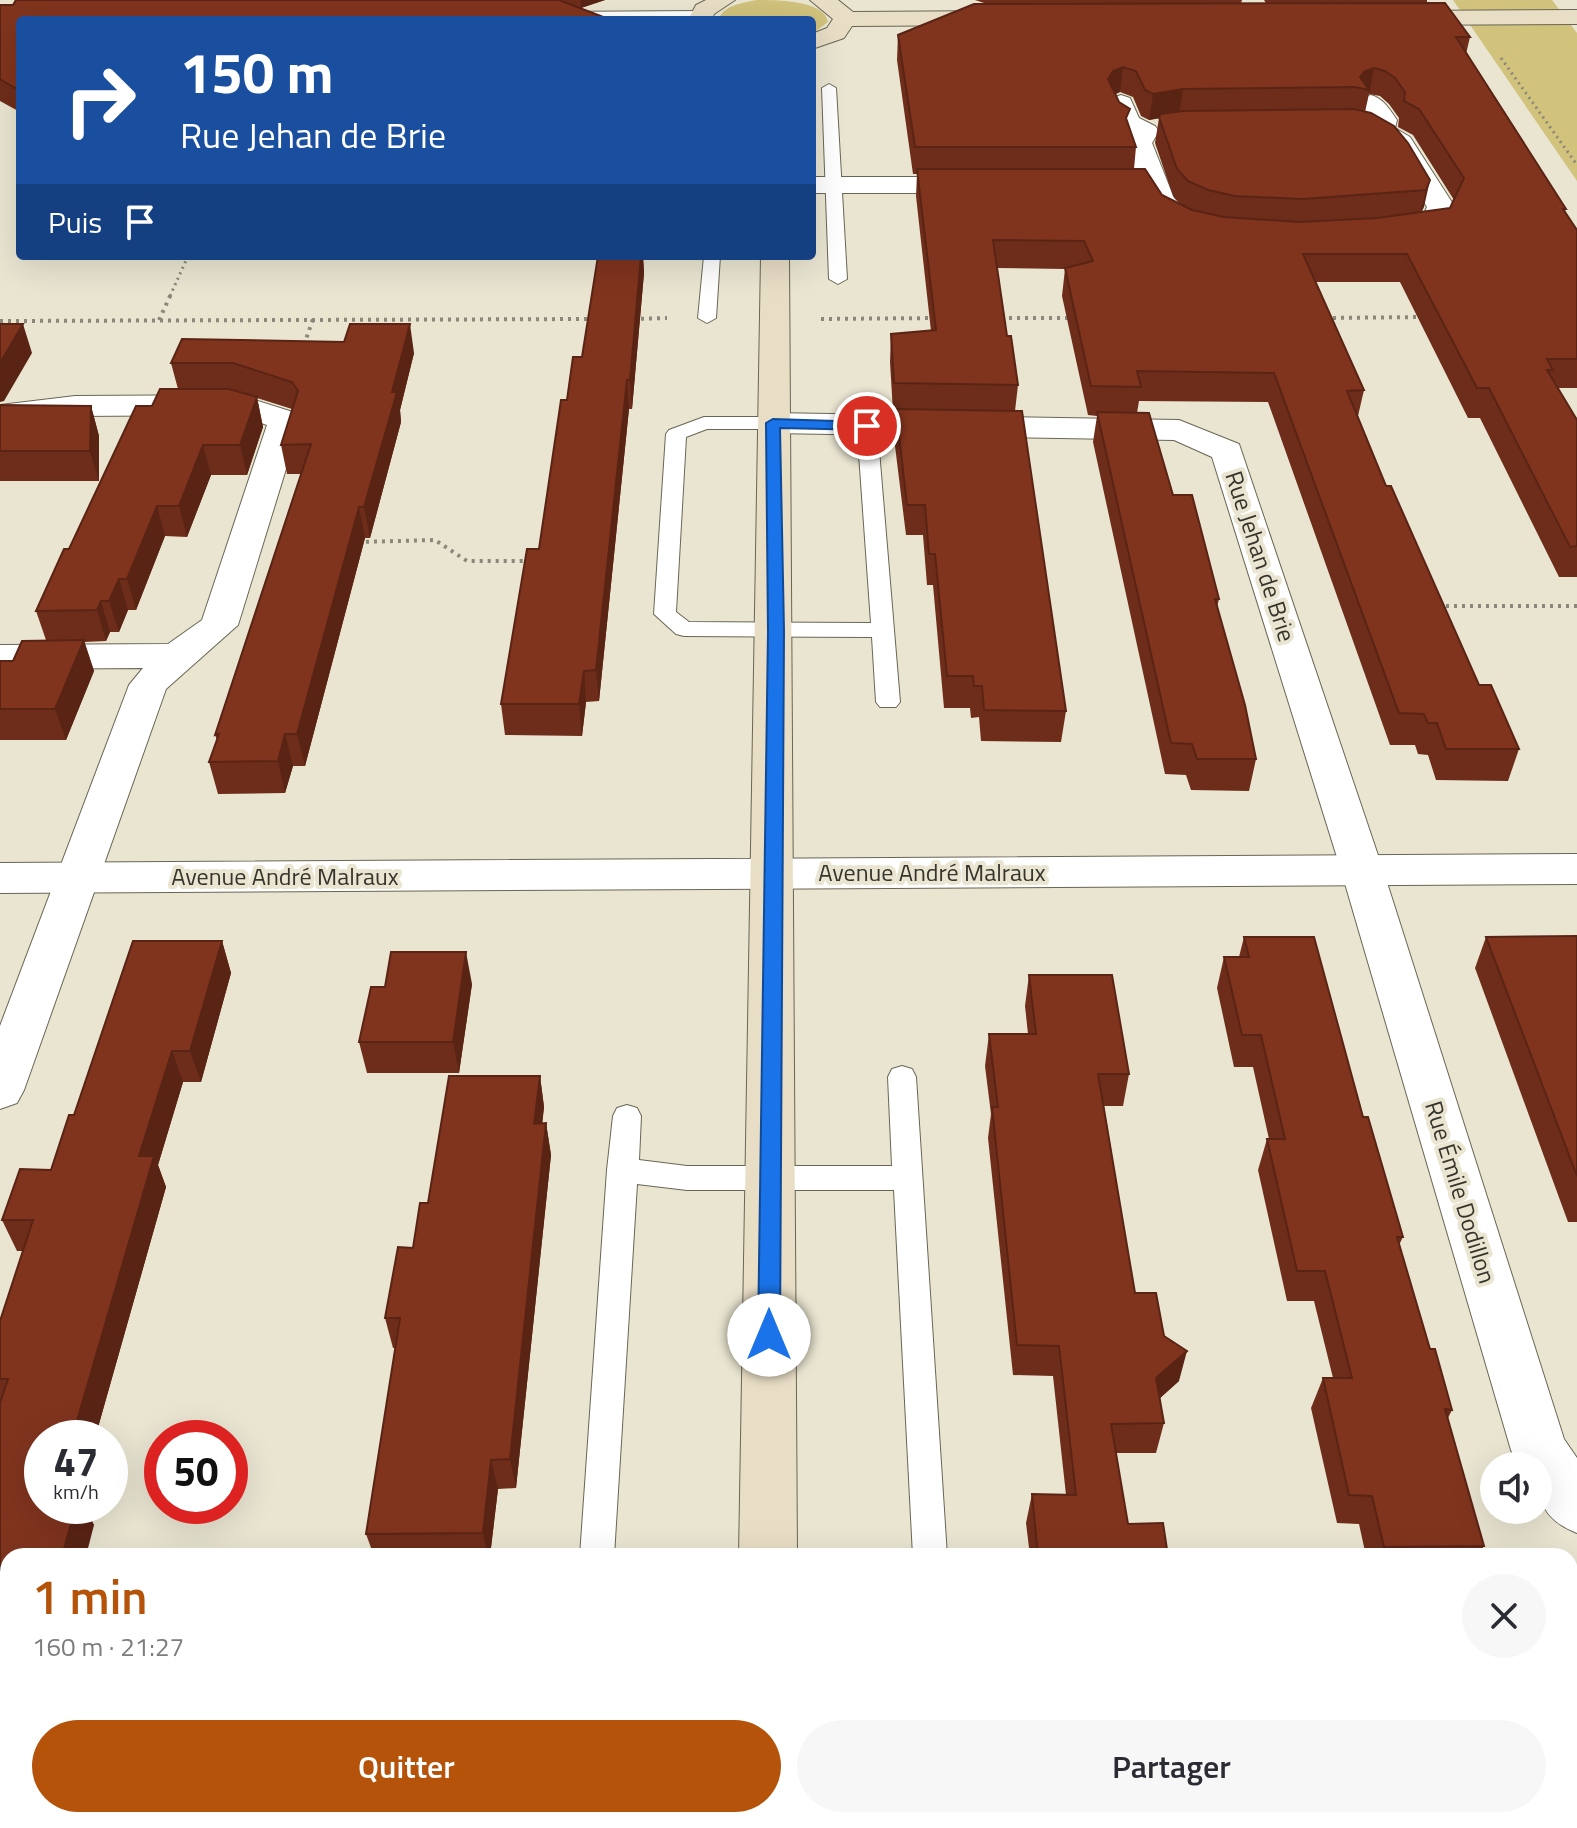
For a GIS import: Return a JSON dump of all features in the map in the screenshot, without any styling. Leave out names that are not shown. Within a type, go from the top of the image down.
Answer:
[{"type":"main road","points":[[701,16],[704,10],[724,0]]},
{"type":"main road","points":[[821,0],[841,11],[845,19]]},
{"type":"main road","points":[[1367,18],[1577,17]]},
{"type":"main road","points":[[845,19],[1022,18]]},
{"type":"main road","points":[[816,40],[836,33],[845,19]]},
{"type":"main road","points":[[768,1548],[776,631],[773,423],[775,260]]},
{"type":"street","points":[[1121,103],[1128,122],[1157,129],[1139,143],[1153,185],[1170,216],[1210,232]]},
{"type":"street","points":[[1371,120],[1401,143],[1441,207],[1432,227],[1373,235]]},
{"type":"street","points":[[822,185],[994,185]]},
{"type":"street","points":[[1121,185],[1153,185]]},
{"type":"street","points":[[0,415],[75,406],[239,405],[285,420],[219,625],[177,656],[148,685],[0,1090]]},
{"type":"street","name":"Rue Jehan de Brie","points":[[773,423],[1179,430],[1227,451],[1362,870]]},
{"type":"street","points":[[0,657],[177,656]]},
{"type":"street","name":"Avenue André Malraux","points":[[0,878],[1577,869]]},
{"type":"street","name":"Rue Émile Dodillon","points":[[1362,870],[1539,1450],[1577,1506]]},
{"type":"lane","points":[[829,88],[822,185],[838,279]]},
{"type":"lane","points":[[707,318],[712,260]]},
{"type":"lane","points":[[773,423],[704,423],[676,434],[665,614],[684,629],[883,630]]},
{"type":"lane","points":[[867,426],[888,702]]},
{"type":"lane","points":[[902,1077],[930,1548]]},
{"type":"lane","points":[[598,1548],[627,1116]]},
{"type":"lane","points":[[622,1170],[687,1178],[908,1178]]},
{"type":"path","points":[[1472,18],[1577,165]]},
{"type":"path","points":[[159,320],[186,260]]},
{"type":"path","points":[[299,356],[313,319]]},
{"type":"path","points":[[356,542],[435,540],[467,561],[544,561]]},
{"type":"path","points":[[1435,606],[1577,606]]},
{"type":"shaded area","points":[[757,0],[809,5],[825,15],[828,22],[816,31],[816,16],[720,16],[740,4]]},
{"type":"shaded area","points":[[1453,0],[1552,0],[1577,33],[1577,181]]},
{"type":"building","points":[[16,0],[559,0],[601,16],[16,16],[16,89],[0,79],[0,5],[13,5]]},
{"type":"building","points":[[1445,3],[1470,37],[1456,37],[1577,230],[1577,359],[1547,359],[1553,370],[1547,370],[1577,420],[1577,546],[1570,547],[1489,388],[1477,388],[1407,254],[1303,254],[1364,390],[1347,391],[1386,486],[1391,486],[1479,685],[1491,685],[1519,749],[1446,749],[1437,723],[1428,723],[1424,714],[1399,713],[1274,373],[1137,371],[1141,387],[1091,386],[1065,268],[1093,261],[1084,241],[993,240],[1007,336],[1011,336],[1018,385],[894,383],[891,334],[936,330],[917,169],[1145,169],[1162,195],[1192,210],[1224,217],[1300,222],[1377,218],[1450,208],[1464,178],[1419,109],[1404,101],[1405,92],[1395,78],[1374,68],[1360,77],[1369,90],[1354,87],[1183,89],[1153,94],[1145,90],[1136,71],[1123,67],[1113,71],[1108,79],[1119,102],[1130,109],[1126,118],[1136,147],[915,147],[898,35],[974,4]]},
{"type":"building","points":[[1354,109],[1371,113],[1394,126],[1430,180],[1426,190],[1303,199],[1235,196],[1208,190],[1188,181],[1177,169],[1159,117],[1161,114],[1183,111]]},
{"type":"building","points":[[597,260],[641,260],[630,380],[627,380],[596,670],[584,671],[579,704],[501,704],[527,549],[539,549],[561,400],[567,400],[573,357],[582,357]]},
{"type":"building","points":[[0,324],[23,324],[0,363]]},
{"type":"building","points":[[350,324],[410,324],[392,392],[397,392],[364,507],[359,507],[297,734],[285,734],[278,761],[209,762],[219,734],[215,735],[311,444],[281,445],[298,391],[292,382],[233,363],[171,363],[182,339],[344,342]]},
{"type":"building","points":[[160,389],[229,389],[257,397],[240,445],[203,445],[179,506],[157,506],[127,579],[119,579],[109,601],[101,601],[97,610],[36,611],[64,549],[69,549],[136,406],[152,406]]},
{"type":"building","points":[[0,405],[91,406],[90,451],[0,451]]},
{"type":"building","points":[[896,409],[1022,411],[1066,711],[984,710],[982,686],[974,686],[973,676],[947,676],[935,554],[929,554],[925,505],[907,505]]},
{"type":"building","points":[[1097,412],[1149,413],[1173,495],[1192,495],[1256,759],[1197,759],[1192,744],[1171,743]]},
{"type":"building","points":[[84,640],[55,709],[0,709],[0,661],[13,661],[22,641]]},
{"type":"building","points":[[1577,936],[1577,1176],[1486,937]]},
{"type":"building","points":[[1244,937],[1314,937],[1363,1117],[1368,1117],[1403,1237],[1397,1237],[1430,1349],[1435,1349],[1452,1410],[1445,1409],[1484,1546],[1384,1547],[1372,1496],[1349,1495],[1323,1378],[1352,1378],[1325,1271],[1297,1271],[1267,1139],[1285,1139],[1261,1035],[1242,1035],[1224,957],[1249,957]]},
{"type":"building","points":[[133,941],[222,941],[190,1051],[172,1051],[139,1156],[154,1156],[77,1420],[24,1420],[24,1524],[71,1524],[64,1548],[0,1548],[0,1403],[8,1379],[0,1379],[0,1321],[33,1220],[2,1220],[20,1169],[51,1170],[69,1115],[74,1115]]},
{"type":"building","points":[[391,952],[466,952],[453,1042],[359,1042],[371,987],[385,987]]},
{"type":"building","points":[[1029,975],[1112,975],[1129,1074],[1098,1074],[1135,1293],[1156,1293],[1164,1336],[1187,1351],[1156,1378],[1164,1423],[1111,1424],[1128,1524],[1163,1523],[1167,1548],[1037,1548],[1032,1494],[1076,1495],[1059,1346],[1017,1345],[992,1107],[998,1107],[989,1034],[1036,1034]]},
{"type":"building","points":[[449,1076],[540,1076],[534,1124],[546,1123],[510,1459],[491,1460],[483,1533],[366,1534],[400,1318],[385,1318],[398,1247],[413,1248],[420,1203],[428,1203]]},
{"type":"route","points":[[769,1335],[776,631],[773,423],[867,426]]}]
